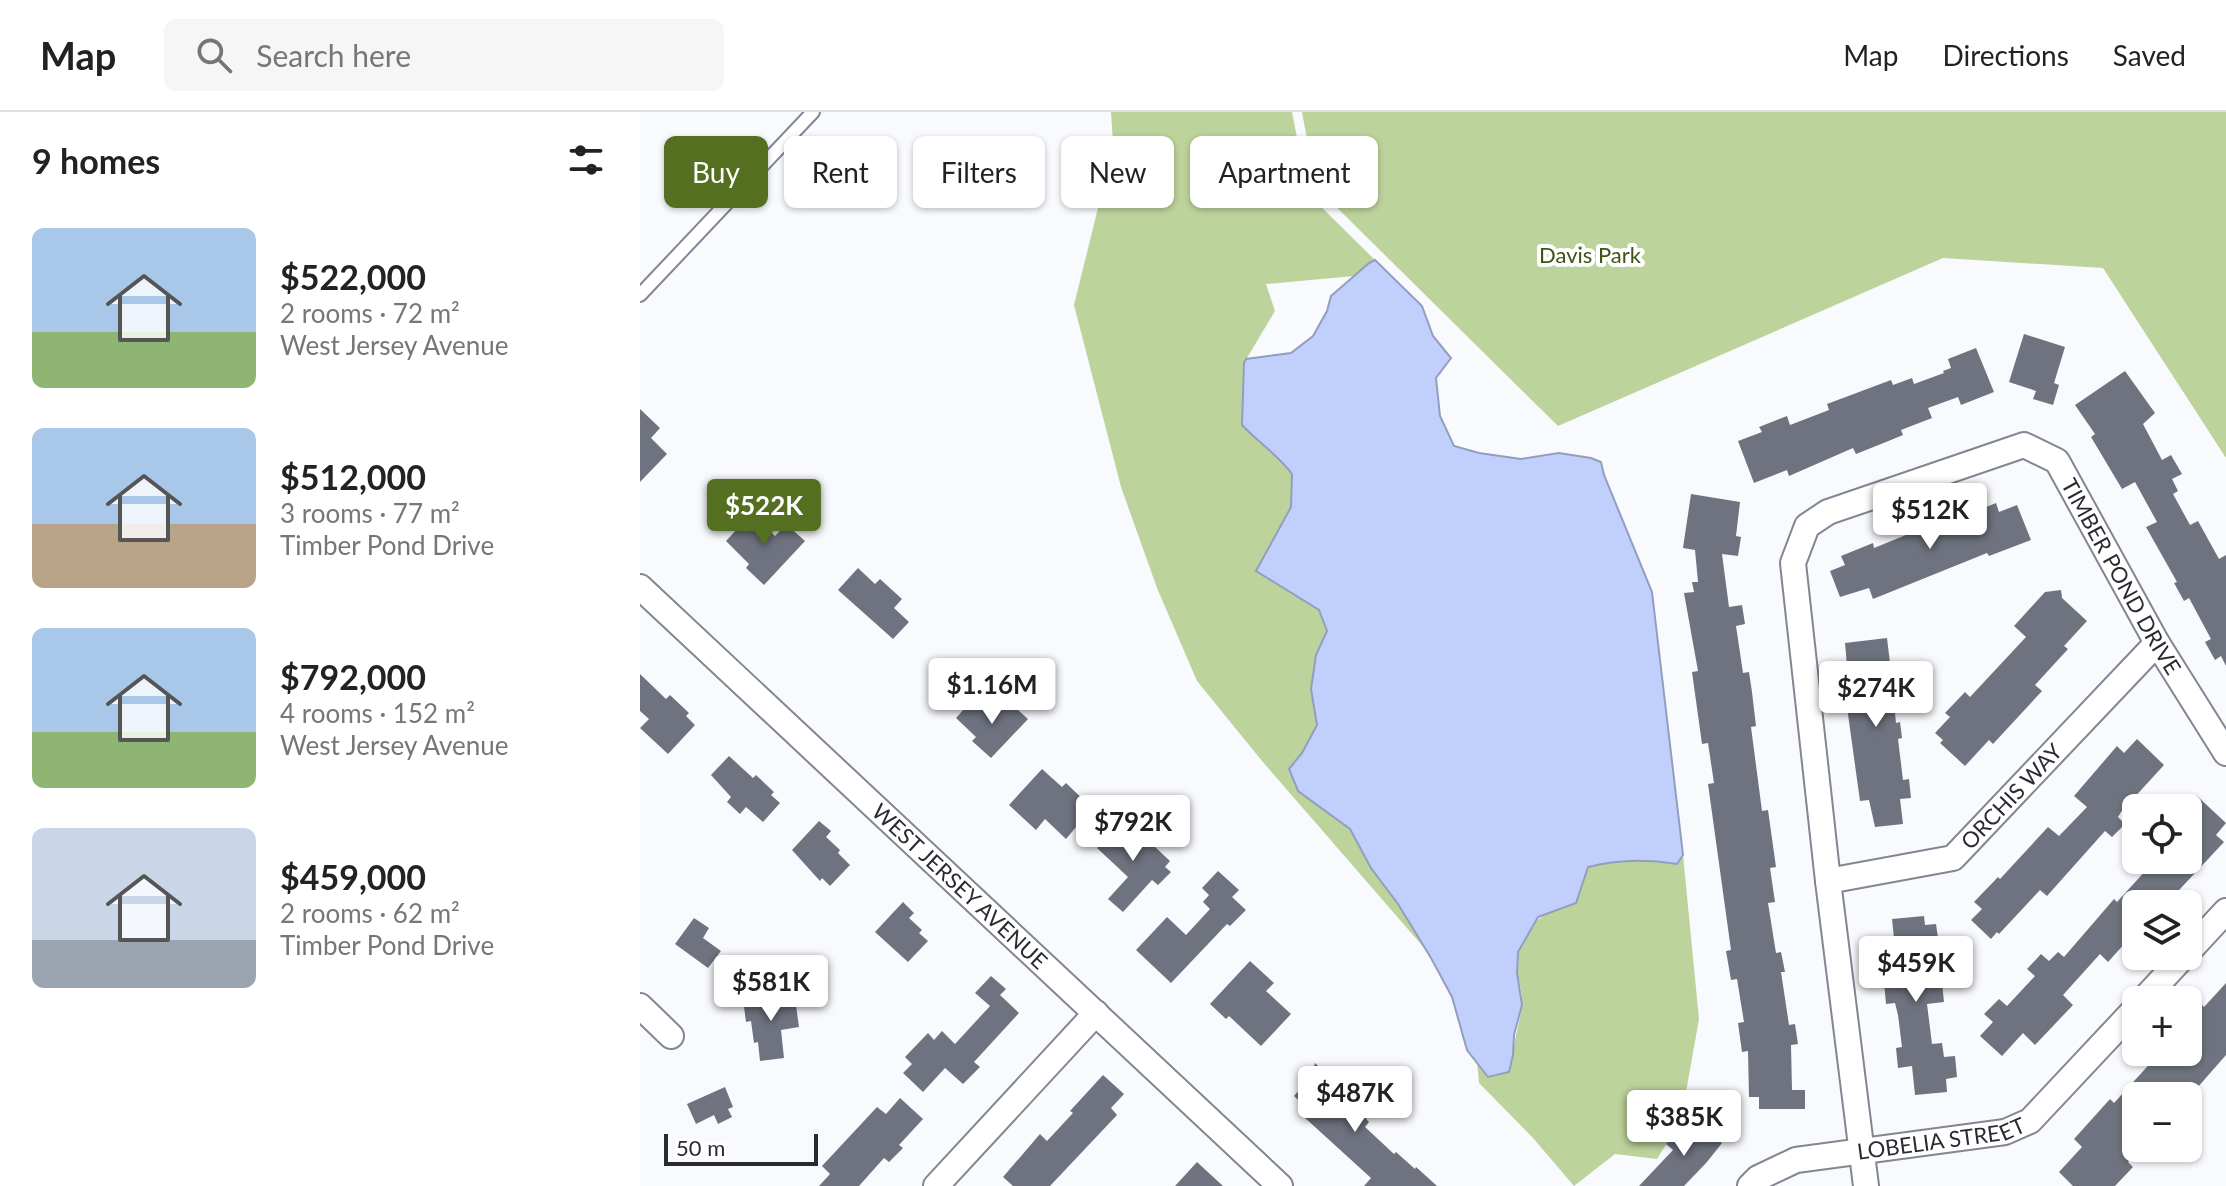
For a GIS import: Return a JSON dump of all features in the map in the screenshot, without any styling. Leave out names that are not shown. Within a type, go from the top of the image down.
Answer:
[{"type":"street","name":"TIMBER POND DRIVE","points":[[1866,1186],[1793,563],[1807,526],[1828,512],[2024,445],[2057,461],[2157,643],[2226,753]]},
{"type":"street","name":"WEST JERSEY AVENUE","points":[[640,587],[1280,1186]]},
{"type":"street","name":"ORCHIS WAY","points":[[1828,881],[1953,858],[2157,643]]},
{"type":"street","points":[[2202,937],[2226,911]]},
{"type":"street","points":[[2156,986],[2171,970]]},
{"type":"street","points":[[640,1006],[671,1036]]},
{"type":"street","points":[[936,1186],[1096,1013]]},
{"type":"street","name":"LOBELIA STREET","points":[[1750,1186],[1758,1178],[1796,1160],[2005,1132],[2030,1121],[2122,1023]]},
{"type":"lane","points":[[640,295],[813,112]]},
{"type":"green space","points":[[1111,112],[1292,112],[1297,136],[1190,136],[1190,208],[1322,208],[1375,260],[1354,276],[1266,284],[1275,311],[1244,363],[1257,441],[1277,455],[1292,474],[1291,507],[1256,571],[1319,610],[1327,631],[1316,655],[1311,689],[1317,725],[1289,769],[1297,791],[1350,829],[1371,868],[1426,950],[1197,681],[1157,588],[1121,487],[1074,305],[1098,208],[1174,208],[1174,136],[1113,136]]},
{"type":"green space","name":"Davis Park","points":[[1302,112],[2226,112],[2226,458],[2103,268],[1943,258],[1558,426],[1337,208],[1378,208],[1378,136],[1306,136]]},
{"type":"green space","points":[[1683,855],[1699,1019],[1681,1120],[1657,1159],[1615,1154],[1574,1186],[1533,1138],[1479,1083],[1477,1062],[1488,1076],[1513,1055],[1522,1007],[1517,970],[1520,943],[1541,917],[1576,902],[1588,867],[1632,861],[1677,864]]},
{"type":"water","points":[[1375,260],[1422,306],[1433,336],[1451,358],[1436,378],[1440,416],[1454,446],[1521,459],[1559,453],[1601,462],[1652,592],[1683,855],[1677,864],[1632,861],[1588,867],[1576,903],[1538,917],[1518,952],[1517,973],[1522,1005],[1509,1072],[1488,1077],[1467,1050],[1452,997],[1431,958],[1398,904],[1371,868],[1350,829],[1298,791],[1289,769],[1317,725],[1311,689],[1316,655],[1327,631],[1319,610],[1256,571],[1291,507],[1292,474],[1242,425],[1244,363],[1246,359],[1291,353],[1313,336],[1327,311],[1331,296]]},
{"type":"building","points":[[2024,334],[2065,347],[2054,383],[2059,385],[2053,405],[2033,399],[2036,391],[2009,382]]},
{"type":"building","points":[[1976,348],[1994,392],[1961,405],[1958,397],[1928,408],[1932,418],[1901,430],[1903,435],[1856,454],[1853,448],[1789,476],[1787,470],[1754,483],[1738,441],[1762,432],[1759,427],[1787,416],[1790,425],[1829,410],[1827,404],[1891,380],[1893,385],[1912,378],[1914,384],[1944,373],[1951,368],[1948,359]]},
{"type":"building","points":[[2125,371],[2155,413],[2143,424],[2162,460],[2171,455],[2182,474],[2172,479],[2178,491],[2173,494],[2190,525],[2198,521],[2219,559],[2226,555],[2226,666],[2221,656],[2215,660],[2205,642],[2211,639],[2189,598],[2184,601],[2174,583],[2177,582],[2146,527],[2157,522],[2135,482],[2122,489],[2091,437],[2095,434],[2075,405]]},
{"type":"building","points":[[640,409],[660,428],[651,438],[667,454],[640,482]]},
{"type":"building","points":[[1691,494],[1740,502],[1736,536],[1741,537],[1738,556],[1722,554],[1729,607],[1742,605],[1745,624],[1736,626],[1743,673],[1749,672],[1756,726],[1751,727],[1762,811],[1768,810],[1776,867],[1770,868],[1775,902],[1768,903],[1776,953],[1781,952],[1785,972],[1781,972],[1789,1025],[1795,1024],[1798,1044],[1791,1045],[1792,1090],[1805,1090],[1805,1109],[1759,1109],[1759,1097],[1749,1097],[1748,1051],[1742,1052],[1738,1023],[1744,1022],[1737,979],[1731,980],[1726,951],[1731,950],[1708,784],[1714,783],[1708,743],[1702,744],[1692,672],[1698,671],[1684,593],[1694,592],[1692,582],[1698,582],[1695,550],[1683,548]]},
{"type":"building","points":[[1996,503],[1999,512],[2017,505],[2031,540],[1989,556],[1987,553],[1873,599],[1869,588],[1840,597],[1830,571],[1845,565],[1841,556],[1873,543],[1874,548],[1950,517],[1952,521]]},
{"type":"building","points":[[751,514],[775,536],[786,524],[805,541],[764,585],[746,568],[749,564],[726,541]]},
{"type":"building","points":[[858,568],[875,584],[880,579],[902,599],[894,608],[909,622],[893,639],[838,590]]},
{"type":"building","points":[[2061,590],[2062,598],[2087,621],[2064,646],[2068,649],[2035,685],[2042,691],[1993,744],[1989,740],[1965,766],[1940,743],[1943,740],[1935,733],[1950,717],[1945,713],[1965,692],[1970,697],[2026,637],[2014,626],[2045,592]]},
{"type":"building","points":[[1887,638],[1890,663],[1898,662],[1903,703],[1893,693],[1896,723],[1900,722],[1902,738],[1898,739],[1903,780],[1909,779],[1911,798],[1900,799],[1903,824],[1875,827],[1869,800],[1860,801],[1843,678],[1848,677],[1845,643]]},
{"type":"building","points":[[640,674],[666,699],[670,695],[689,713],[686,716],[695,725],[668,754],[640,728],[649,719],[640,711]]},
{"type":"building","points":[[972,700],[992,719],[1008,701],[1028,719],[991,758],[972,741],[976,737],[956,718]]},
{"type":"building","points":[[2137,739],[2164,765],[2137,794],[2122,794],[2122,811],[2118,817],[2122,827],[2112,837],[2105,831],[2047,896],[2040,890],[1991,939],[1971,920],[1982,909],[1974,902],[2048,827],[2059,836],[2087,807],[2074,796],[2117,746],[2124,753]]},
{"type":"building","points":[[729,756],[753,778],[756,775],[774,792],[771,795],[780,803],[763,822],[746,807],[740,814],[727,802],[731,797],[711,775]]},
{"type":"building","points":[[1042,769],[1062,787],[1066,783],[1092,808],[1066,839],[1045,819],[1036,830],[1009,805]]},
{"type":"building","points":[[2202,801],[2226,823],[2216,835],[2224,842],[2202,866]]},
{"type":"building","points":[[1125,819],[1170,861],[1165,867],[1171,872],[1158,885],[1152,880],[1123,912],[1108,899],[1128,877],[1097,848]]},
{"type":"building","points":[[819,821],[831,831],[826,837],[850,865],[830,886],[822,878],[820,881],[792,850]]},
{"type":"building","points":[[1218,871],[1239,890],[1232,897],[1246,910],[1230,926],[1227,924],[1171,983],[1136,950],[1167,917],[1186,935],[1210,909],[1203,902],[1209,895],[1202,888]]},
{"type":"building","points":[[2143,874],[2194,874],[2179,890],[2128,890]]},
{"type":"building","points":[[2122,897],[2122,946],[2108,962],[2100,954],[2063,995],[2073,1005],[2035,1045],[2023,1033],[2002,1056],[1980,1036],[1993,1022],[1984,1014],[1999,999],[2007,1006],[2035,976],[2027,969],[2041,954],[2049,961],[2058,952],[2064,957],[2114,899],[2117,902]]},
{"type":"building","points":[[903,902],[914,913],[909,918],[928,941],[908,962],[875,932]]},
{"type":"building","points":[[1924,916],[1925,925],[1936,924],[1939,945],[1928,946],[1932,984],[1942,983],[1944,1002],[1927,1004],[1932,1044],[1942,1043],[1944,1057],[1955,1056],[1957,1077],[1946,1079],[1947,1092],[1915,1095],[1912,1066],[1898,1068],[1896,1048],[1902,1047],[1898,1015],[1895,1003],[1886,1004],[1881,949],[1895,948],[1892,919]]},
{"type":"building","points":[[694,918],[709,928],[703,938],[721,951],[708,968],[675,944]]},
{"type":"building","points":[[1250,961],[1274,983],[1266,991],[1291,1014],[1261,1046],[1229,1016],[1226,1019],[1210,1004]]},
{"type":"building","points":[[991,976],[1006,989],[1000,995],[1019,1013],[974,1062],[980,1067],[963,1084],[945,1068],[923,1092],[903,1073],[912,1064],[905,1057],[928,1033],[934,1040],[942,1031],[955,1044],[990,1006],[975,993]]},
{"type":"building","points":[[2226,983],[2226,1055],[2202,1082],[2133,1082],[2148,1066],[2202,1066],[2202,1005],[2204,1007]]},
{"type":"building","points":[[786,993],[787,1000],[795,998],[799,1027],[781,1030],[784,1058],[760,1061],[751,1021],[746,1022],[743,999]]},
{"type":"building","points":[[1315,1063],[1369,1116],[1365,1127],[1394,1154],[1396,1152],[1437,1186],[1364,1186],[1371,1178],[1304,1117],[1310,1111],[1294,1096],[1311,1077]]},
{"type":"building","points":[[1103,1075],[1124,1094],[1111,1108],[1117,1115],[1050,1186],[1013,1186],[1003,1177],[1040,1134],[1047,1141]]},
{"type":"building","points":[[725,1087],[733,1107],[728,1109],[732,1117],[718,1124],[714,1115],[696,1124],[687,1104]]},
{"type":"building","points":[[2122,1094],[2122,1162],[2128,1162],[2133,1167],[2115,1186],[2073,1186],[2059,1172],[2082,1147],[2074,1139],[2110,1099],[2114,1103]]},
{"type":"building","points":[[900,1098],[923,1119],[899,1145],[903,1148],[889,1162],[884,1158],[859,1186],[819,1186],[830,1174],[822,1166],[877,1107],[886,1114]]},
{"type":"building","points":[[1699,1122],[1722,1143],[1707,1162],[1684,1186],[1639,1186],[1673,1150],[1666,1144],[1678,1130],[1685,1137]]},
{"type":"building","points":[[1197,1162],[1223,1186],[1175,1186]]}]
